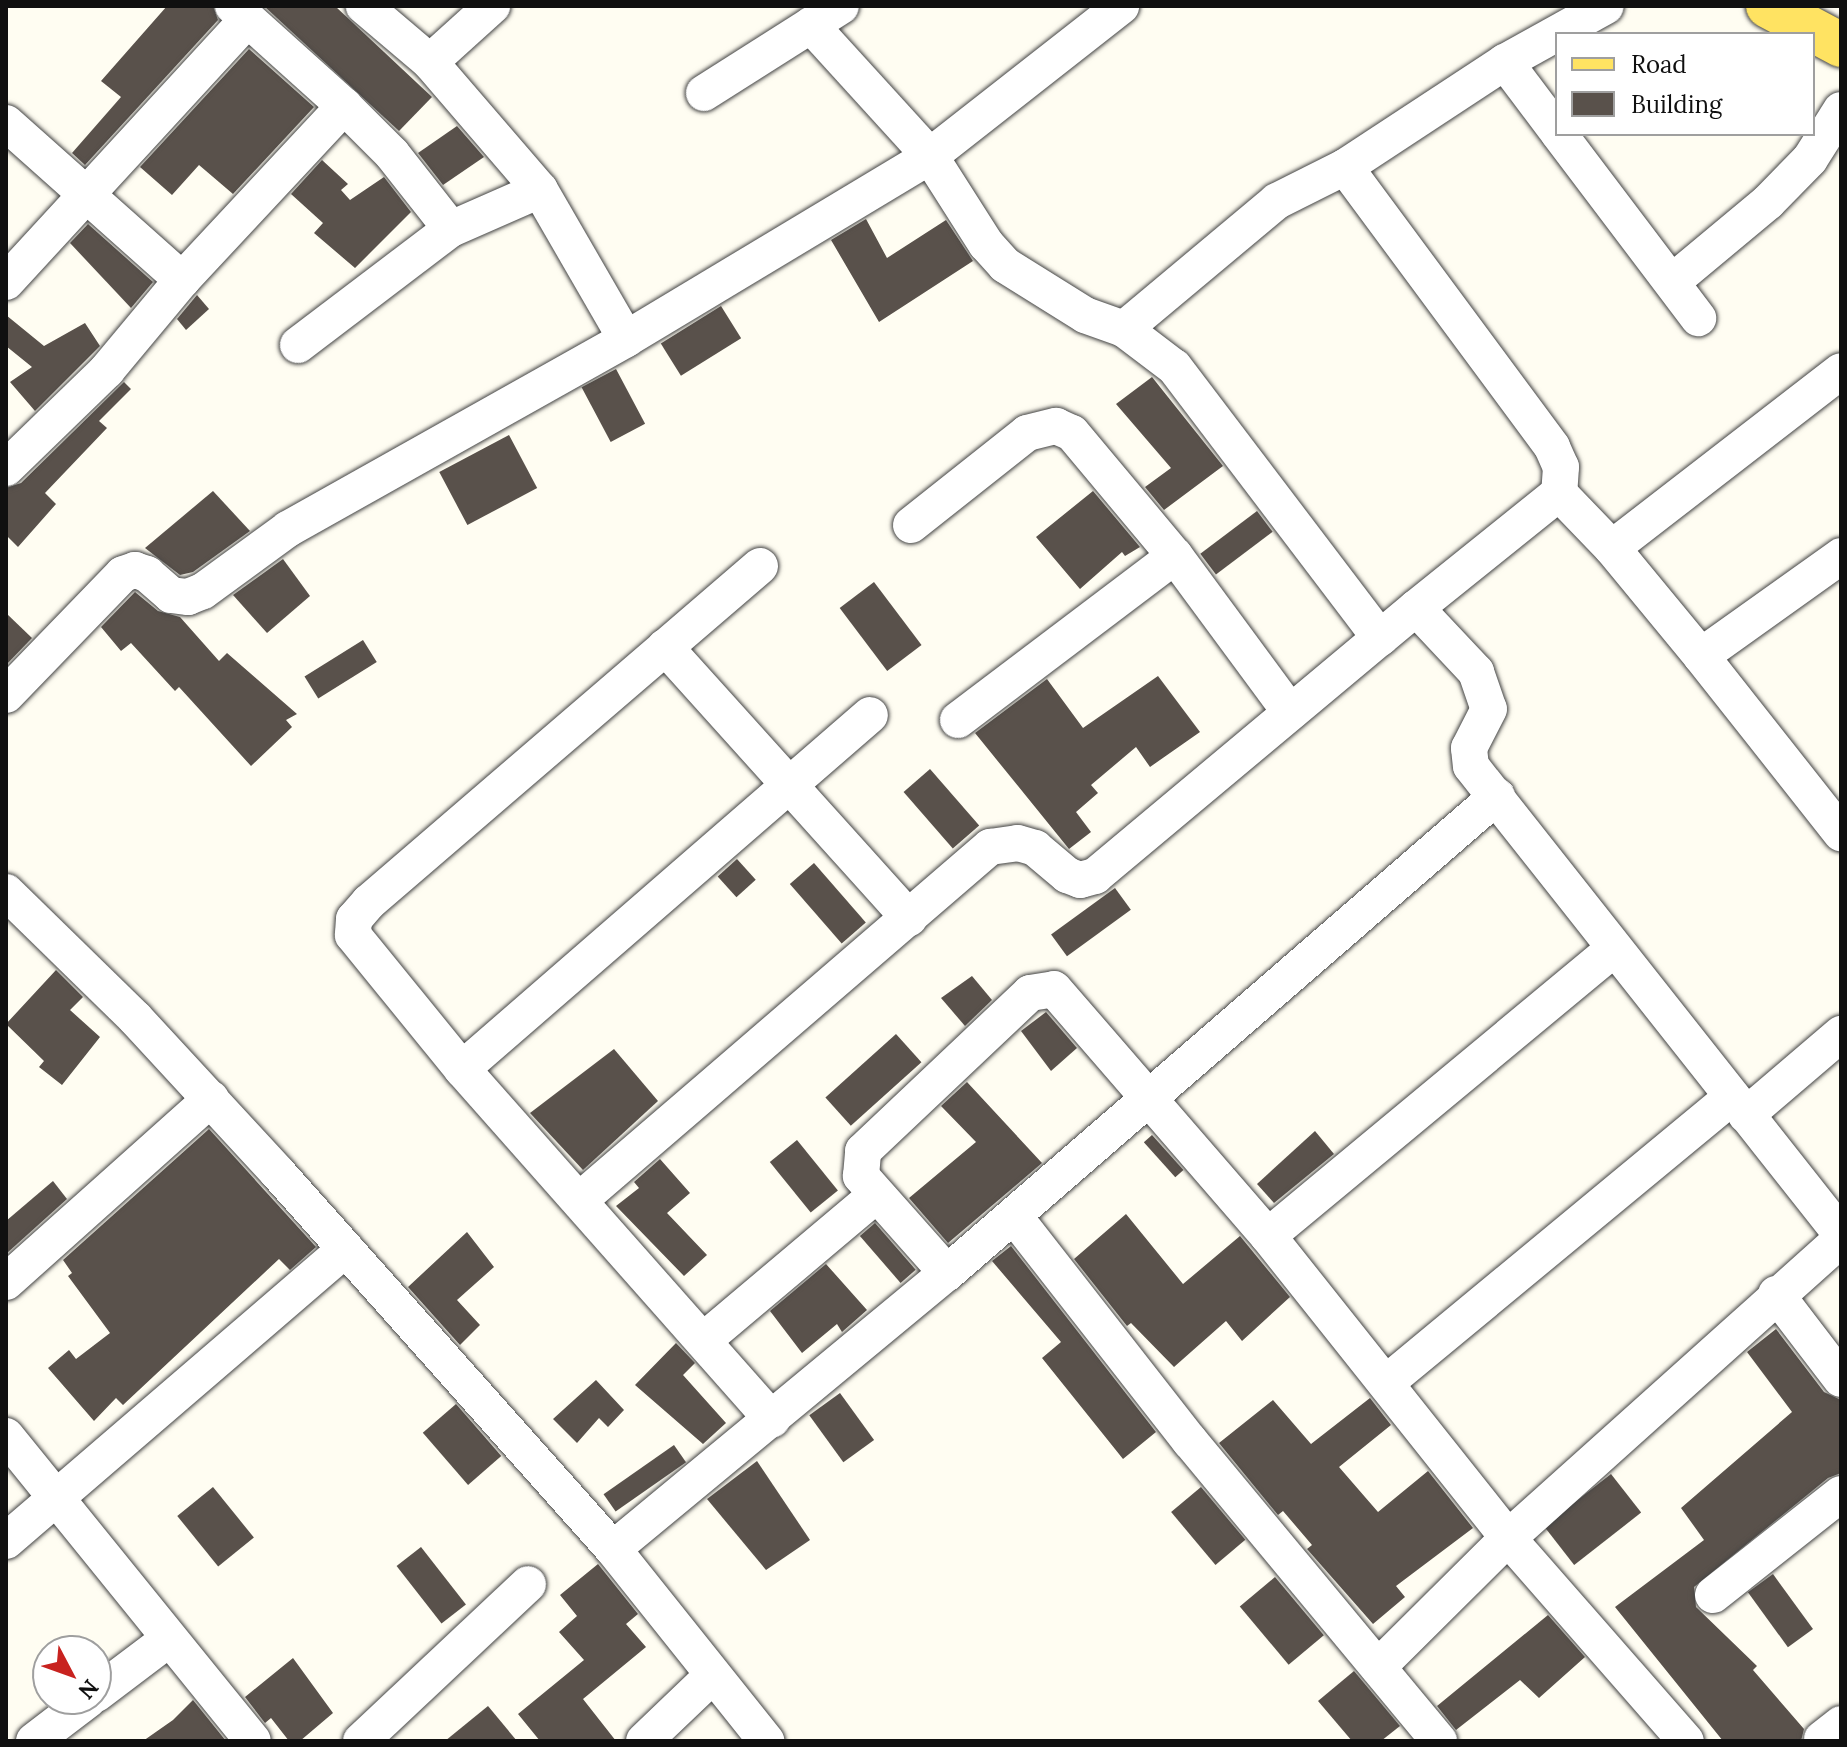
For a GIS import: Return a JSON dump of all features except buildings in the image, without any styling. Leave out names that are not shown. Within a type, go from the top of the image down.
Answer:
[{"type":"main road","points":[[1768,6],[1840,42]]},
{"type":"street","points":[[364,6],[430,62],[540,190],[626,339]]},
{"type":"street","points":[[430,62],[492,6]]},
{"type":"street","points":[[704,93],[841,6]]},
{"type":"street","points":[[6,695],[123,574],[147,574],[171,595],[188,597],[203,591],[288,529],[626,339],[930,156],[1121,6]]},
{"type":"street","points":[[1559,32],[1606,6]]},
{"type":"street","points":[[6,282],[87,195],[240,13],[344,106],[392,154],[451,229]]},
{"type":"street","points":[[811,25],[930,156],[986,244],[1005,265],[1085,315],[1124,329],[1174,367],[1380,638]]},
{"type":"street","points":[[1124,329],[1277,201],[1345,167],[1505,62],[1555,34]]},
{"type":"street","points":[[1505,62],[1555,128]]},
{"type":"street","points":[[6,468],[107,370],[182,280],[344,106]]},
{"type":"street","points":[[1672,282],[1768,202],[1810,159],[1841,110]]},
{"type":"street","points":[[6,123],[182,280]]},
{"type":"street","points":[[1561,136],[1698,318]]},
{"type":"street","points":[[581,1199],[990,847],[1005,843],[1035,848],[1080,880],[1095,876],[1559,493],[1561,467],[1552,447],[1345,167]]},
{"type":"street","points":[[298,345],[451,229],[540,190]]},
{"type":"street","points":[[1612,548],[1841,371]]},
{"type":"street","points":[[911,525],[1027,433],[1056,426],[1087,445],[1175,556],[1290,712]]},
{"type":"street","points":[[1559,493],[1612,548],[1841,833]]},
{"type":"street","points":[[958,720],[1175,556]]},
{"type":"street","points":[[1701,656],[1841,556]]},
{"type":"street","points":[[760,566],[354,919],[360,949],[772,1419]]},
{"type":"street","points":[[1378,1667],[1508,1538],[1841,1237],[1471,766],[1469,748],[1489,709],[1486,690],[1476,672],[1416,608]]},
{"type":"street","points":[[665,647],[909,918]]},
{"type":"street","points":[[462,1069],[870,715]]},
{"type":"street","points":[[613,1549],[1014,1216],[1497,796]]},
{"type":"street","points":[[6,892],[135,1018],[346,1249],[613,1549],[766,1741]]},
{"type":"street","points":[[1268,1236],[1613,950]]},
{"type":"street","points":[[947,1273],[861,1176],[863,1151],[1030,993],[1042,988],[1054,989],[1145,1099],[1268,1236],[1508,1538],[1686,1741]]},
{"type":"street","points":[[1386,1383],[1739,1106],[1841,1034]]},
{"type":"street","points":[[6,1282],[211,1099]]},
{"type":"street","points":[[704,1340],[876,1195]]},
{"type":"street","points":[[1014,1216],[1190,1441],[1439,1741]]},
{"type":"street","points":[[6,1541],[346,1249]]},
{"type":"street","points":[[1776,1294],[1841,1379]]},
{"type":"street","points":[[6,1436],[253,1741]]},
{"type":"street","points":[[1713,1595],[1841,1494]]},
{"type":"street","points":[[361,1741],[528,1584]]},
{"type":"street","points":[[112,1682],[169,1639]]},
{"type":"street","points":[[644,1741],[713,1675]]},
{"type":"street","points":[[34,1741],[68,1715]]}]
